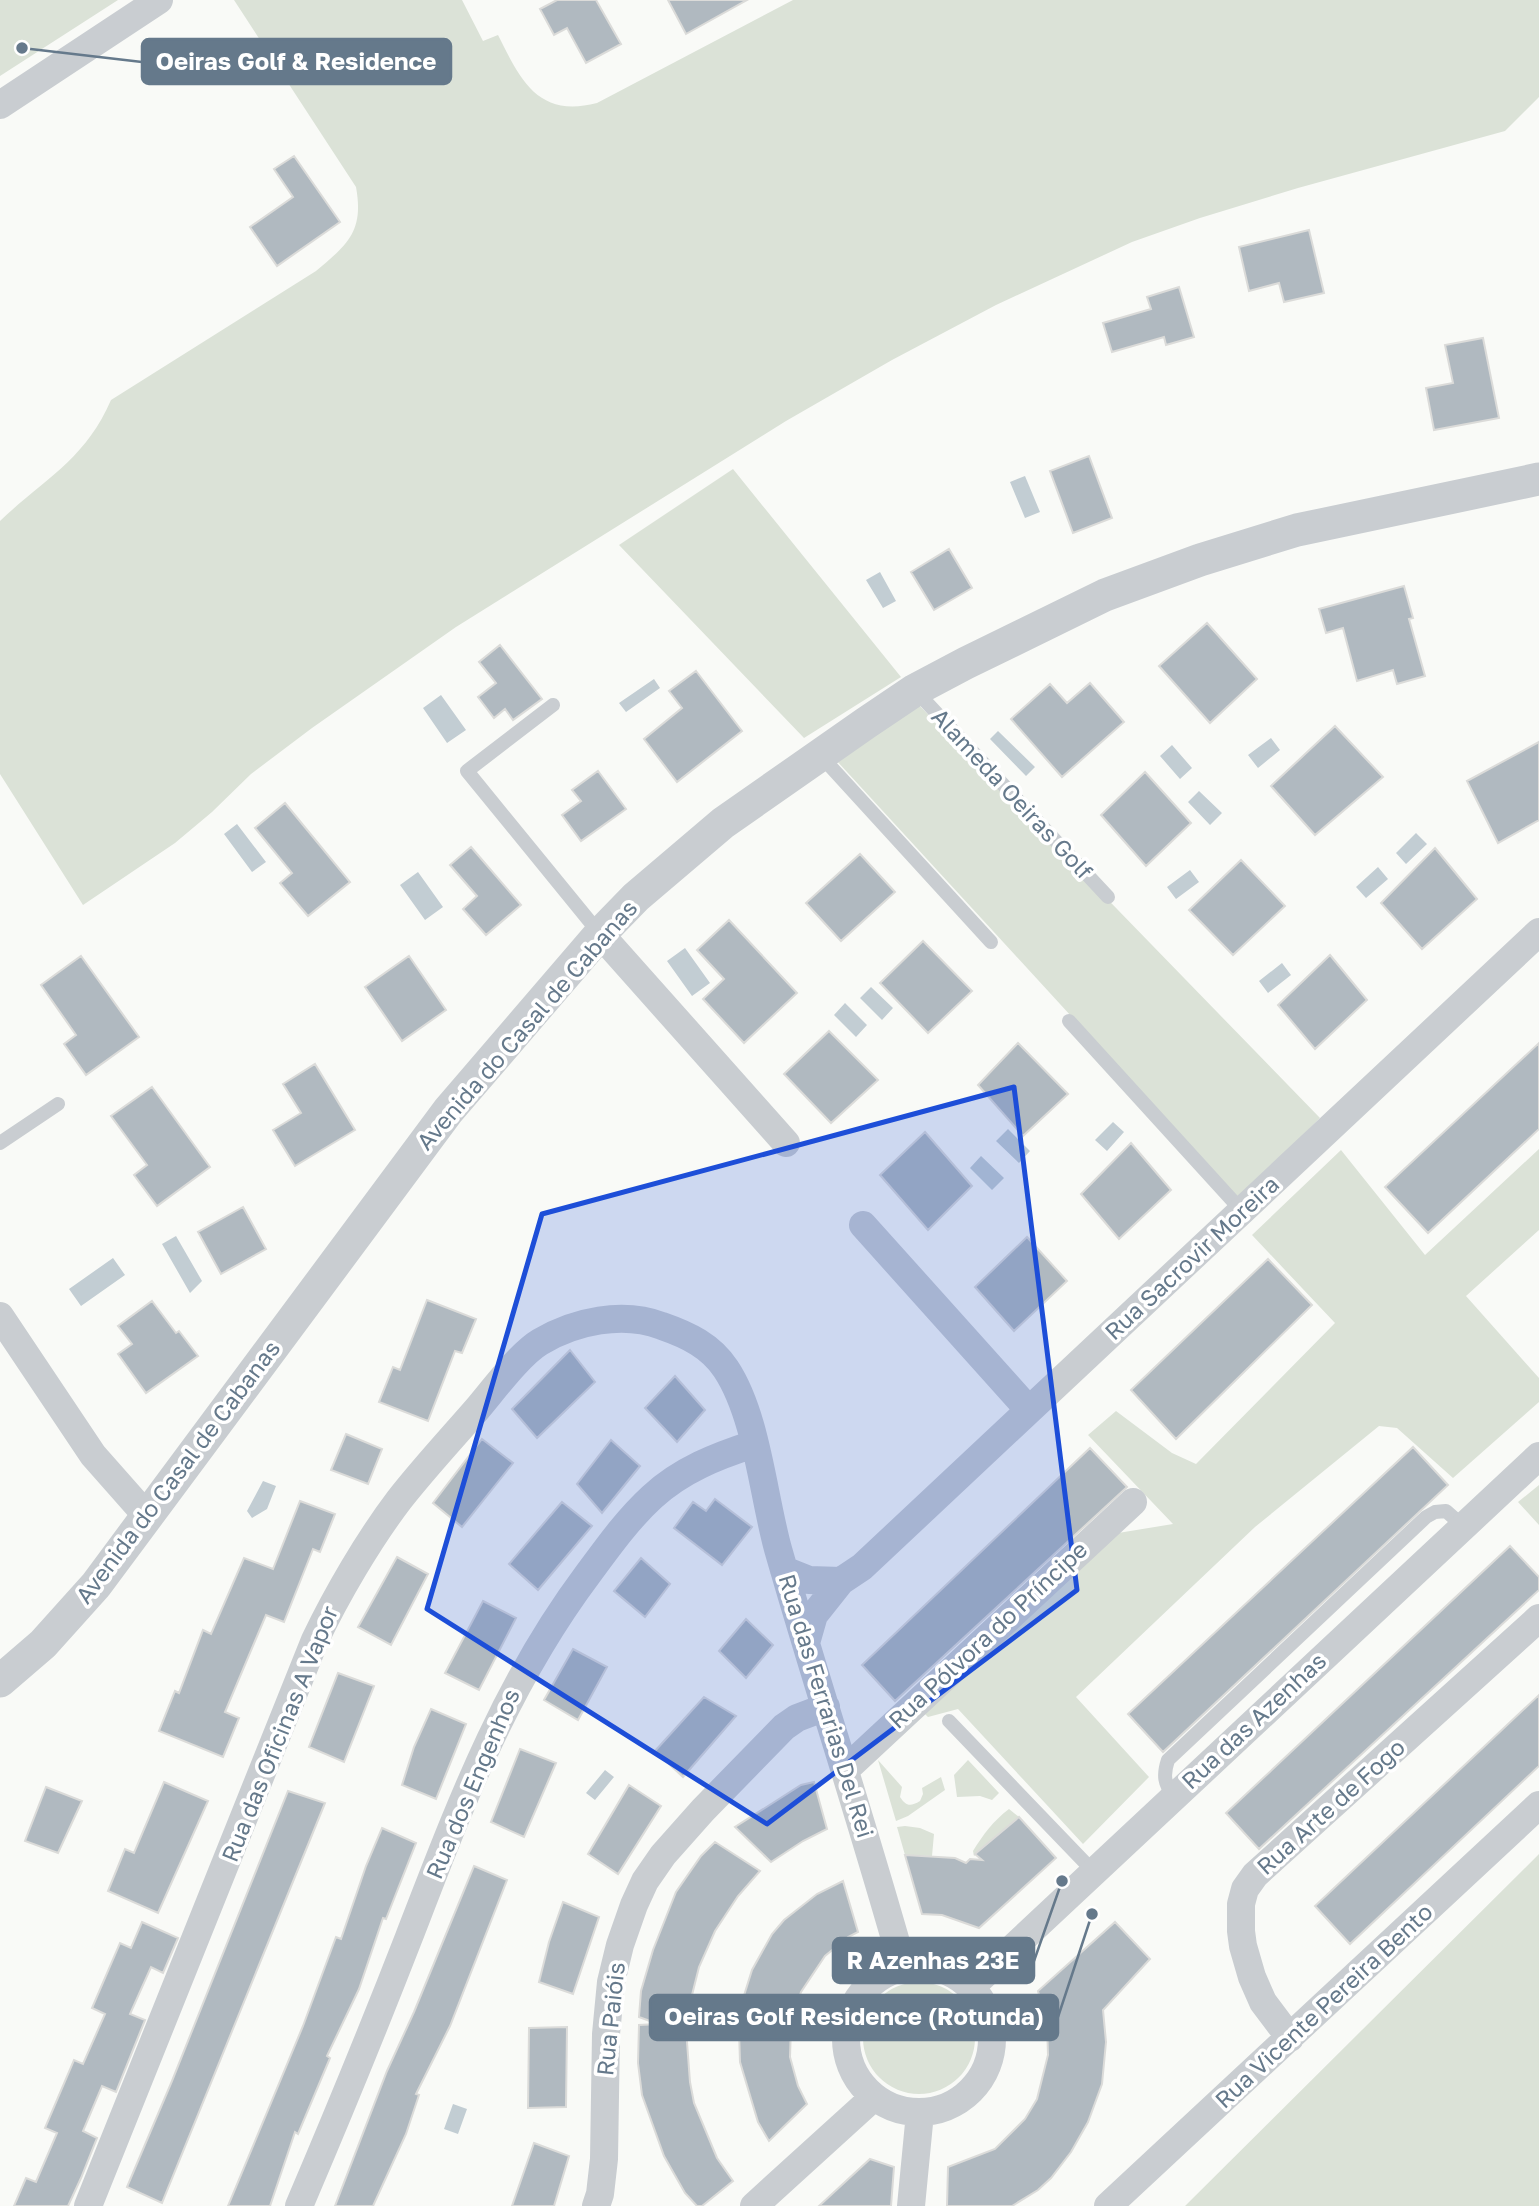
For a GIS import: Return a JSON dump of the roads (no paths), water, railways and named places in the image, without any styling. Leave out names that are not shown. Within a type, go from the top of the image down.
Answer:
[{"type":"street","points":[[0,105],[159,0]]},
{"type":"street","name":"Avenida do Casal de Cabanas","points":[[0,1681],[43,1644],[96,1585],[448,1111],[600,934],[636,897],[689,850],[820,755],[915,691],[1093,600],[1188,564],[1297,530],[1539,479]]},
{"type":"street","name":"Rua Sacrovir Moreira","points":[[806,1643],[814,1615],[841,1581],[862,1567],[1539,932]]},
{"type":"street","points":[[600,934],[786,1143]]},
{"type":"street","points":[[863,1225],[1029,1410]]},
{"type":"street","points":[[0,1316],[93,1455],[146,1515]]},
{"type":"street","name":"Rua das Oficinas A Vapor","points":[[88,2206],[315,1640],[333,1602],[398,1501],[501,1381],[537,1344],[565,1329],[600,1321],[654,1323],[685,1334],[708,1348],[725,1367],[737,1388],[754,1444]]},
{"type":"street","name":"Rua das Ferrarias Del Rei","points":[[754,1444],[784,1570],[903,1967]]},
{"type":"street","name":"Rua dos Engenhos","points":[[299,2206],[483,1753],[519,1679],[556,1616],[627,1521],[653,1495],[704,1462],[754,1444]]},
{"type":"street","name":"Rua das Azenhas","points":[[971,1987],[1539,1456]]},
{"type":"street","name":"Rua Pólvora do Príncipe","points":[[845,1770],[1133,1502]]},
{"type":"street","points":[[784,1570],[809,1580],[841,1581]]},
{"type":"street","name":"Rua Arte de Fogo","points":[[1290,2038],[1263,2002],[1249,1969],[1240,1919],[1245,1889],[1255,1875],[1539,1618]]},
{"type":"street","name":"Rua Paióis","points":[[596,2206],[604,2159],[606,2034],[611,1982],[620,1945],[645,1881],[663,1855],[703,1810],[784,1727],[797,1718],[826,1707]]},
{"type":"street","name":"Rua Vicente Pereira Bento","points":[[1108,2206],[1539,1805]]},
{"type":"street","points":[[903,1967],[933,1967],[955,1975],[971,1987],[983,2003],[993,2042],[989,2062],[980,2080],[967,2095],[950,2106],[920,2113],[889,2107],[861,2084],[851,2068],[846,2050],[848,2023],[858,1998],[871,1984],[886,1973],[903,1967]]},
{"type":"street","points":[[754,2206],[874,2097]]},
{"type":"street","points":[[911,2206],[920,2113]]},
{"type":"lane","name":"Alameda Oeiras Golf","points":[[915,691],[1108,897]]},
{"type":"lane","points":[[553,705],[467,771],[600,934]]},
{"type":"lane","points":[[820,755],[991,942]]},
{"type":"lane","points":[[1069,1021],[1242,1211]]},
{"type":"lane","points":[[0,1143],[58,1104]]},
{"type":"lane","points":[[950,1721],[1094,1872]]},
{"type":"place","name":"Oeiras Golf & Residence","points":[[22,48]]},
{"type":"place","name":"R Azenhas 23E","points":[[1062,1881]]},
{"type":"place","name":"Oeiras Golf Residence (Rotunda)","points":[[1092,1914]]}]
